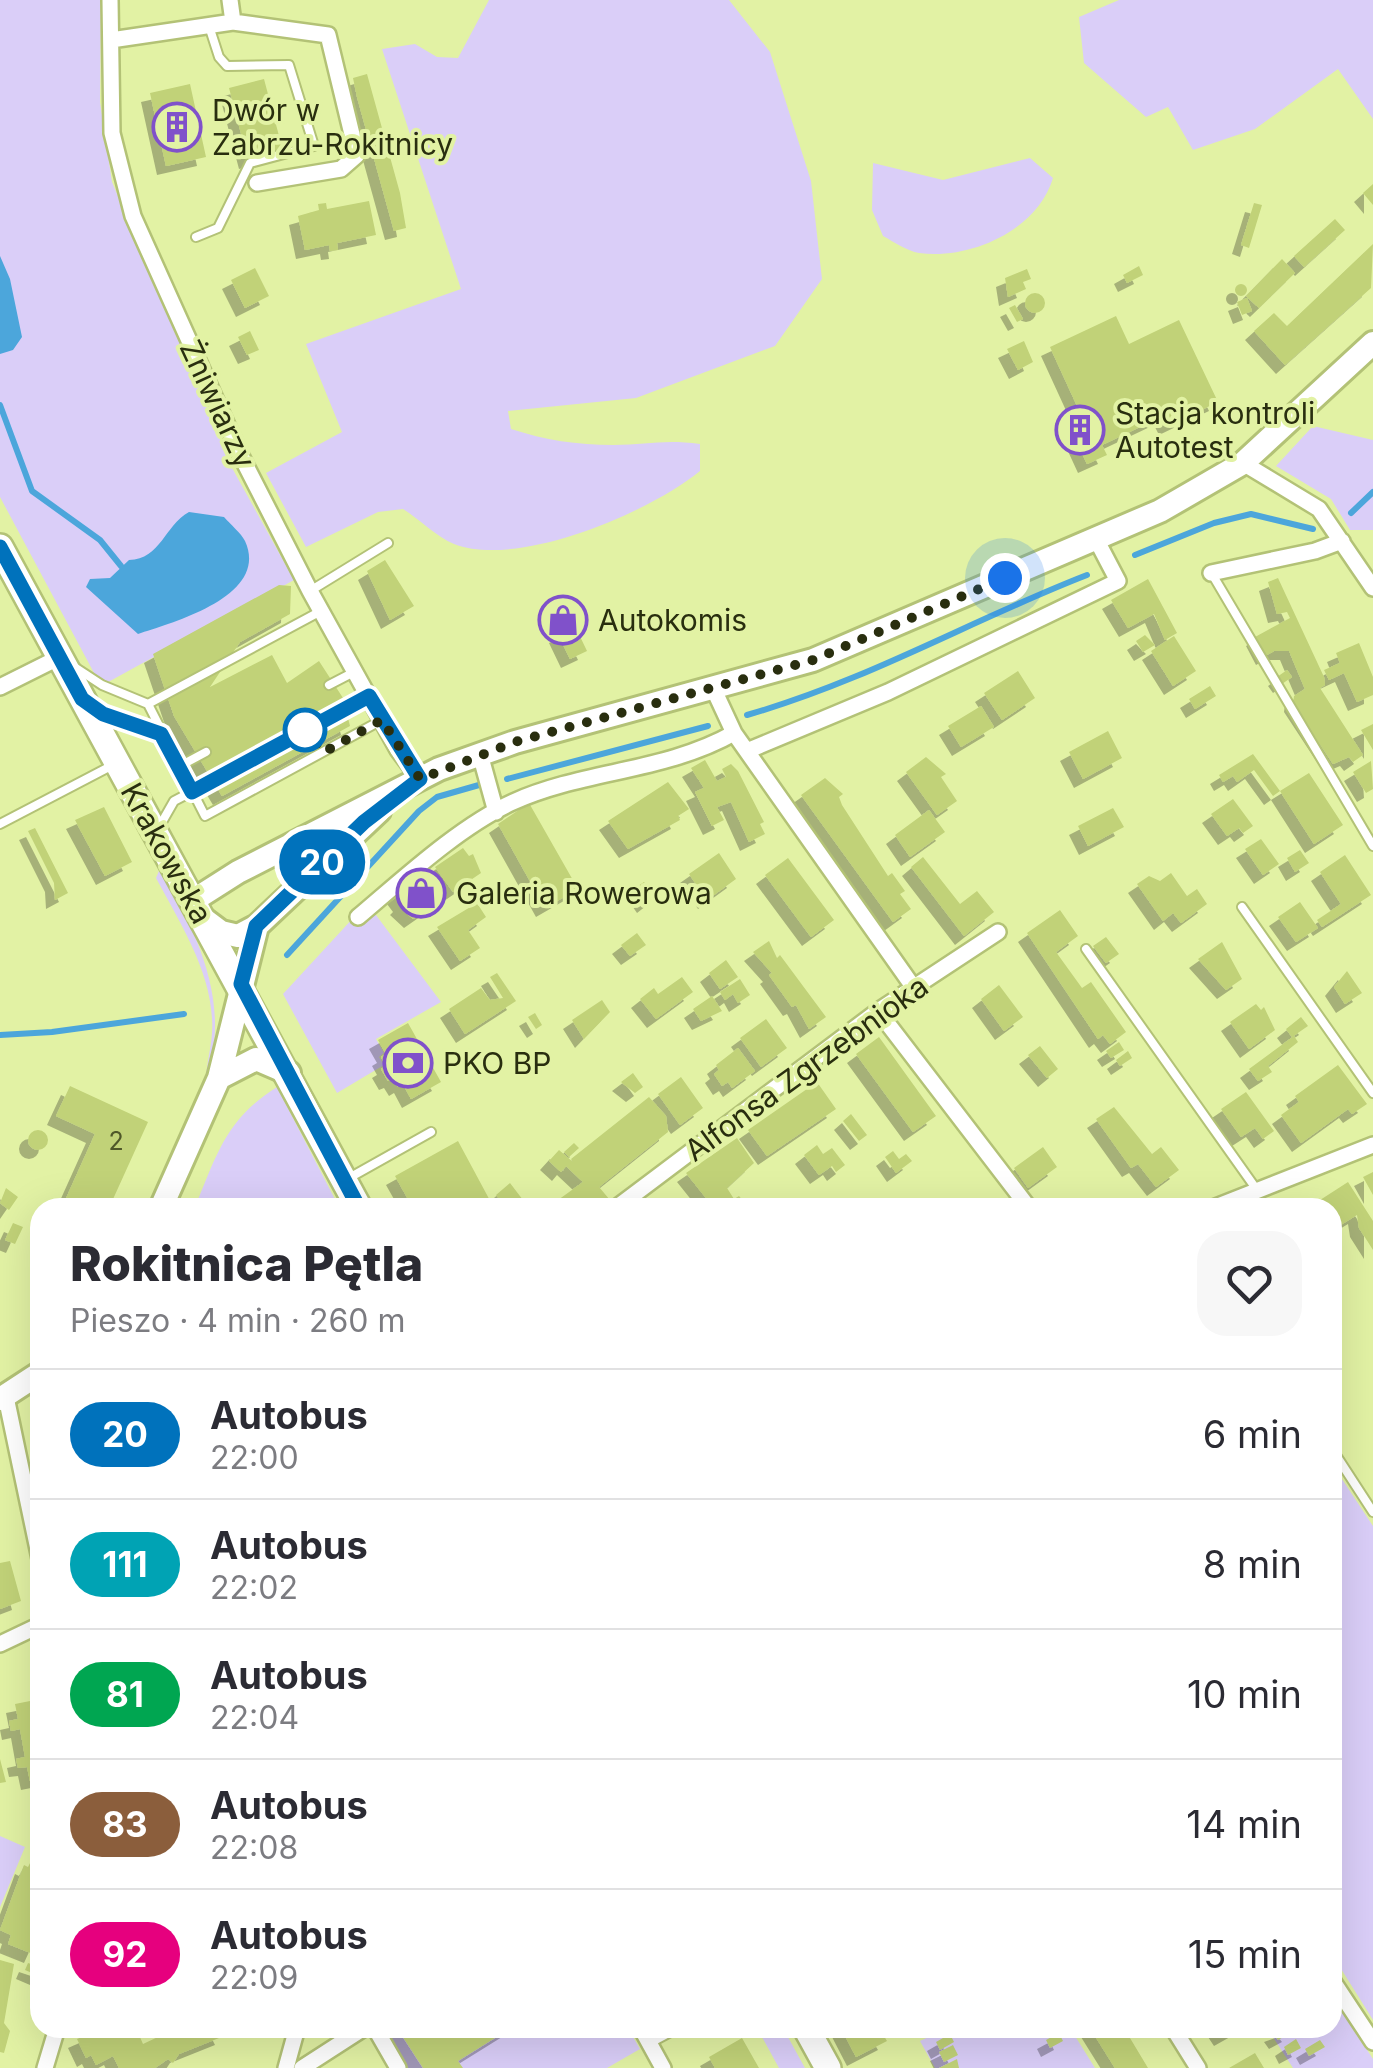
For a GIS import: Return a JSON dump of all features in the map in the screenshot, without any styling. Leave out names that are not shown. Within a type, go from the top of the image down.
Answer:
[{"type":"main road","name":"Krakowska","points":[[0,547],[7,577],[60,657],[354,1198]]},
{"type":"main road","points":[[812,2038],[828,2068]]},
{"type":"street","name":"Żniwiarzy","points":[[110,0],[112,133],[133,216],[240,454],[310,592],[420,779]]},
{"type":"street","points":[[230,0],[232,22]]},
{"type":"street","points":[[110,40],[232,22],[328,35],[358,145],[357,156],[341,168],[257,182]]},
{"type":"street","points":[[420,779],[364,822],[256,926],[238,936],[221,932],[200,910],[238,872],[420,779],[480,754],[813,660],[1195,494],[1243,463],[1373,343]]},
{"type":"street","points":[[1243,463],[1319,509],[1373,588]]},
{"type":"street","points":[[747,751],[888,692],[1118,581],[1096,539]]},
{"type":"street","points":[[1212,572],[1315,551],[1342,541]]},
{"type":"street","points":[[0,687],[60,657]]},
{"type":"street","points":[[714,690],[734,733],[914,988]]},
{"type":"street","points":[[358,917],[406,876],[515,801],[670,761],[734,733]]},
{"type":"street","points":[[480,754],[496,812]]},
{"type":"street","points":[[165,1198],[219,1078],[256,926]]},
{"type":"street","name":"Alfonsa Zgrzebnioka","points":[[629,1198],[878,1011],[998,932]]},
{"type":"street","points":[[878,1011],[1020,1198]]},
{"type":"street","points":[[219,1078],[256,1059],[289,1074]]},
{"type":"street","points":[[1238,1198],[1373,1145]]},
{"type":"street","points":[[30,1380],[3,1398],[30,1515]]},
{"type":"street","points":[[0,1644],[30,1630]]},
{"type":"street","points":[[1342,1995],[1373,2042]]},
{"type":"street","points":[[45,2068],[54,2038]]},
{"type":"street","points":[[286,2068],[294,2038]]},
{"type":"street","points":[[302,2068],[348,2038]]},
{"type":"street","points":[[380,2038],[398,2068]]},
{"type":"street","points":[[647,2038],[663,2068]]},
{"type":"street","points":[[1179,2038],[1198,2068]]},
{"type":"lane","points":[[196,238],[218,228],[250,164],[314,146],[289,65],[226,66],[209,26]]},
{"type":"lane","points":[[310,592],[388,543]]},
{"type":"lane","points":[[1212,572],[1373,846]]},
{"type":"lane","points":[[148,704],[321,611]]},
{"type":"lane","points":[[60,657],[102,685],[148,704],[205,816],[382,720]]},
{"type":"lane","points":[[329,686],[356,670]]},
{"type":"lane","points":[[342,710],[369,696]]},
{"type":"lane","points":[[82,699],[103,714],[161,734]]},
{"type":"lane","points":[[178,766],[206,752]]},
{"type":"lane","points":[[0,824],[117,763]]},
{"type":"lane","points":[[156,833],[168,809],[220,776]]},
{"type":"lane","points":[[1242,907],[1373,1093]]},
{"type":"lane","points":[[1086,949],[1257,1190]]},
{"type":"lane","points":[[345,1180],[431,1132]]},
{"type":"lane","points":[[1342,1465],[1373,1512]]},
{"type":"lane","points":[[650,2043],[659,2038]]},
{"type":"shaded area","points":[[0,0],[101,0],[100,102],[112,182],[231,466],[294,580],[101,686],[0,497]]},
{"type":"shaded area","points":[[489,0],[729,0],[770,52],[811,181],[822,279],[775,346],[636,398],[508,411],[511,429],[561,441],[600,445],[700,444],[700,471],[649,503],[582,532],[512,549],[481,550],[454,544],[403,509],[378,512],[306,547],[266,473],[342,432],[306,344],[461,289],[382,49],[415,44],[437,57],[458,58]]},
{"type":"shaded area","points":[[1119,0],[1373,0],[1373,119],[1338,69],[1255,129],[1193,150],[1168,107],[1146,117],[1084,63],[1079,17]]},
{"type":"shaded area","points":[[1030,158],[1053,178],[1033,212],[1000,237],[981,246],[939,254],[914,252],[883,236],[872,210],[873,163],[943,180]]},
{"type":"shaded area","points":[[1313,426],[1373,440],[1373,530],[1350,530],[1331,499],[1276,466]]},
{"type":"shaded area","points":[[161,866],[198,944],[213,996],[213,1051],[206,1081],[212,1027],[210,1000],[192,946],[156,878]]},
{"type":"shaded area","points":[[367,903],[441,1002],[376,1039],[384,1053],[379,1057],[384,1065],[337,1093],[283,994]]},
{"type":"shaded area","points":[[277,1087],[334,1198],[199,1198],[225,1139],[260,1099]]},
{"type":"shaded area","points":[[1342,1479],[1373,1526],[1373,2020],[1342,1970]]},
{"type":"shaded area","points":[[0,1836],[25,1847],[0,1907]]},
{"type":"shaded area","points":[[1342,2011],[1373,2059],[1373,2068],[1293,2068],[1274,2038],[1342,2038]]},
{"type":"shaded area","points":[[389,2038],[634,2038],[640,2049],[607,2068],[408,2068]]},
{"type":"shaded area","points":[[762,2038],[788,2038],[805,2068],[779,2068]]},
{"type":"shaded area","points":[[1076,2038],[1095,2068],[935,2068],[920,2041]]},
{"type":"water","points":[[0,256],[10,279],[22,337],[13,350],[0,354]]},
{"type":"water","points":[[189,512],[224,517],[241,535],[249,560],[244,577],[214,604],[138,634],[86,587],[90,579],[110,578],[129,560],[148,554]]},
{"type":"building","points":[[367,74],[400,193],[406,228],[394,231],[353,78]]},
{"type":"building","points":[[264,79],[283,151],[248,160],[229,88]]},
{"type":"building","name":"Dwór w Zabrzu-Rokitnicy","points":[[190,84],[206,157],[166,166],[150,93]]},
{"type":"building","points":[[1373,184],[1373,205],[1363,193]]},
{"type":"building","points":[[369,201],[376,235],[337,243],[338,250],[330,251],[329,245],[305,250],[298,216],[319,210],[318,204],[326,203],[327,209]]},
{"type":"building","points":[[1254,203],[1262,205],[1249,248],[1241,245]]},
{"type":"building","points":[[1335,219],[1345,230],[1304,267],[1294,256]]},
{"type":"building","points":[[1373,244],[1371,288],[1285,365],[1254,331],[1274,313],[1287,326]]},
{"type":"building","points":[[1282,259],[1295,273],[1259,308],[1246,296]]},
{"type":"building","points":[[1139,266],[1143,275],[1127,283],[1123,275]]},
{"type":"building","points":[[255,268],[269,296],[245,308],[231,280]]},
{"type":"building","points":[[1027,269],[1031,279],[1023,282],[1026,289],[1008,297],[1005,278]]},
{"type":"building","points":[[1241,284],[1247,290],[1241,296],[1235,290]]},
{"type":"building","points":[[1035,293],[1045,303],[1035,313],[1025,303]]},
{"type":"building","points":[[1247,298],[1252,311],[1242,315],[1237,302]]},
{"type":"building","points":[[1015,305],[1023,319],[1017,322],[1009,308]]},
{"type":"building","points":[[1116,316],[1129,344],[1179,320],[1218,402],[1168,426],[1163,416],[1102,445],[1107,455],[1087,464],[1064,414],[1078,408],[1050,347]]},
{"type":"building","points":[[250,331],[259,350],[247,355],[238,337]]},
{"type":"building","points":[[1024,341],[1033,362],[1018,370],[1007,349]]},
{"type":"building","points":[[385,560],[414,606],[390,620],[367,571]]},
{"type":"building","points":[[1278,578],[1324,677],[1325,685],[1320,688],[1363,755],[1353,762],[1349,757],[1333,764],[1293,703],[1294,696],[1305,689],[1289,651],[1274,651],[1265,656],[1255,637],[1290,618],[1287,612],[1277,614],[1268,582]]},
{"type":"building","points":[[1148,579],[1177,633],[1165,640],[1154,614],[1128,628],[1111,600]]},
{"type":"building","points":[[279,585],[291,586],[290,614],[240,642],[210,687],[272,655],[287,683],[319,661],[343,698],[350,726],[222,796],[174,716],[153,654]]},
{"type":"building","points":[[575,626],[587,651],[570,659],[558,634]]},
{"type":"building","points":[[1145,635],[1155,645],[1143,652],[1136,641]]},
{"type":"building","points":[[1174,636],[1196,671],[1173,686],[1151,651]]},
{"type":"building","points":[[1359,643],[1373,677],[1373,695],[1357,702],[1344,673],[1329,680],[1324,670],[1340,663],[1336,653]]},
{"type":"building","points":[[1287,670],[1292,677],[1282,684],[1277,677]]},
{"type":"building","points":[[1018,671],[1035,698],[1002,720],[984,693]]},
{"type":"building","points":[[1210,686],[1216,696],[1195,709],[1189,699]]},
{"type":"building","points":[[981,706],[994,727],[961,747],[948,726]]},
{"type":"building","points":[[1373,724],[1373,750],[1361,730]]},
{"type":"building","points":[[1108,731],[1122,758],[1083,779],[1069,752]]},
{"type":"building","points":[[1253,754],[1280,791],[1273,796],[1254,770],[1237,782],[1233,776],[1223,782],[1219,775]]},
{"type":"building","points":[[926,757],[946,774],[941,777],[957,801],[937,815],[906,772]]},
{"type":"building","points":[[705,760],[717,781],[726,777],[722,769],[731,764],[738,771],[764,822],[760,824],[765,834],[749,842],[731,802],[717,807],[724,820],[712,826],[695,792],[704,788],[691,768]]},
{"type":"building","points":[[1371,761],[1373,789],[1366,793],[1353,772]]},
{"type":"building","points":[[1309,773],[1343,825],[1314,844],[1280,791]]},
{"type":"building","points":[[825,778],[843,794],[839,797],[842,805],[888,876],[892,873],[905,891],[900,894],[911,909],[893,922],[801,795]]},
{"type":"building","points":[[668,782],[689,809],[678,816],[680,820],[628,849],[608,821]]},
{"type":"building","points":[[1233,799],[1253,826],[1243,833],[1239,828],[1227,836],[1211,814]]},
{"type":"building","points":[[529,803],[578,889],[545,908],[498,824]]},
{"type":"building","points":[[104,807],[132,862],[105,876],[75,820]]},
{"type":"building","points":[[1113,808],[1124,827],[1088,846],[1078,826]]},
{"type":"building","points":[[929,810],[945,832],[910,857],[895,835]]},
{"type":"building","points":[[35,828],[68,893],[55,900],[54,883],[28,831]]},
{"type":"building","points":[[1261,839],[1279,864],[1263,875],[1245,849]]},
{"type":"building","points":[[463,848],[469,856],[473,854],[481,873],[453,892],[435,867]]},
{"type":"building","points":[[1300,850],[1309,863],[1295,872],[1287,858]]},
{"type":"building","points":[[719,853],[736,879],[707,900],[689,874]]},
{"type":"building","points":[[1345,855],[1371,895],[1322,927],[1317,920],[1341,904],[1320,872]]},
{"type":"building","points":[[923,857],[960,904],[977,891],[994,912],[964,936],[911,867]]},
{"type":"building","points":[[788,858],[834,920],[811,937],[765,875]]},
{"type":"building","points":[[1171,873],[1187,896],[1197,889],[1207,904],[1181,923],[1173,913],[1163,921],[1137,884],[1149,876],[1160,881]]},
{"type":"building","points":[[426,874],[443,898],[413,919],[399,906],[402,903],[396,895]]},
{"type":"building","points":[[644,882],[655,897],[646,904],[635,888]]},
{"type":"building","points":[[1300,902],[1318,928],[1296,942],[1278,917]]},
{"type":"building","points":[[477,903],[486,917],[468,930],[480,948],[460,961],[437,927]]},
{"type":"building","points":[[1060,910],[1078,936],[1056,952],[1082,988],[1091,982],[1126,1032],[1110,1044],[1103,1035],[1098,1039],[1027,933]]},
{"type":"building","points":[[637,933],[646,945],[630,956],[621,945]]},
{"type":"building","points":[[1106,937],[1119,954],[1106,963],[1093,946]]},
{"type":"building","points":[[769,941],[777,958],[780,955],[826,1017],[809,1029],[796,1005],[792,1007],[769,975],[772,973],[753,952]]},
{"type":"building","points":[[1222,942],[1242,979],[1226,990],[1198,959]]},
{"type":"building","points":[[726,960],[738,977],[720,989],[709,973]]},
{"type":"building","points":[[1347,971],[1362,993],[1345,1004],[1334,987]]},
{"type":"building","points":[[497,973],[516,1001],[465,1034],[449,1009],[481,988],[490,1000],[503,998],[490,977]]},
{"type":"building","points":[[682,977],[693,992],[656,1019],[640,999],[654,988],[658,994]]},
{"type":"building","points":[[740,979],[750,995],[738,1003],[733,994],[725,1000],[720,992]]},
{"type":"building","points":[[999,985],[1023,1017],[1004,1031],[981,999]]},
{"type":"building","points":[[712,996],[722,1011],[701,1021],[693,1009]]},
{"type":"building","points":[[602,1000],[610,1012],[584,1039],[572,1020]]},
{"type":"building","points":[[1256,1004],[1261,1010],[1264,1007],[1275,1030],[1249,1049],[1230,1022]]},
{"type":"building","points":[[535,1013],[542,1025],[536,1029],[528,1017]]},
{"type":"building","points":[[1301,1017],[1308,1026],[1292,1037],[1286,1029]]},
{"type":"building","points":[[766,1019],[787,1048],[761,1067],[740,1038]]},
{"type":"building","points":[[408,1023],[441,1082],[411,1099],[403,1084],[398,1087],[393,1079],[388,1081],[381,1069],[386,1066],[381,1057],[386,1054],[378,1040]]},
{"type":"building","points":[[1294,1036],[1298,1042],[1268,1066],[1272,1072],[1258,1081],[1249,1069]]},
{"type":"building","points":[[879,1037],[936,1116],[913,1132],[856,1054]]},
{"type":"building","points":[[1119,1042],[1124,1050],[1111,1058],[1106,1051]]},
{"type":"building","points":[[1040,1046],[1058,1069],[1047,1078],[1028,1055]]},
{"type":"building","points":[[738,1048],[755,1071],[732,1088],[728,1082],[722,1086],[714,1074],[719,1070],[716,1065]]},
{"type":"building","points":[[1128,1051],[1132,1058],[1120,1066],[1116,1060]]},
{"type":"building","points":[[1338,1065],[1367,1104],[1352,1114],[1348,1109],[1301,1143],[1281,1115],[1299,1102],[1295,1096]]},
{"type":"building","points":[[633,1073],[643,1087],[635,1093],[621,1082]]},
{"type":"building","points":[[681,1077],[703,1108],[680,1125],[658,1094]]},
{"type":"building","points":[[817,1082],[836,1109],[767,1156],[748,1130]]},
{"type":"building","points":[[70,1086],[148,1122],[114,1198],[66,1198],[95,1134],[56,1116]]},
{"type":"building","points":[[1246,1092],[1274,1131],[1263,1139],[1255,1128],[1241,1137],[1221,1109]]},
{"type":"building","points":[[649,1097],[666,1116],[668,1132],[599,1187],[608,1198],[561,1198],[583,1182],[566,1166],[561,1172],[549,1161],[559,1150],[573,1162],[571,1159]]},
{"type":"building","points":[[1114,1107],[1152,1154],[1161,1147],[1179,1170],[1156,1187],[1138,1164],[1131,1168],[1096,1119]]},
{"type":"building","points":[[851,1114],[867,1135],[859,1141],[843,1121]]},
{"type":"building","points":[[34,1130],[42,1130],[48,1140],[42,1150],[34,1150],[28,1144],[28,1136]]},
{"type":"building","points":[[737,1138],[754,1163],[727,1188],[733,1198],[706,1198],[686,1173]]},
{"type":"building","points":[[458,1141],[489,1198],[407,1198],[395,1176]]},
{"type":"building","points":[[574,1143],[579,1148],[569,1157],[564,1152]]},
{"type":"building","points":[[817,1145],[823,1154],[832,1148],[845,1165],[836,1172],[832,1166],[819,1175],[804,1155]]},
{"type":"building","points":[[1043,1147],[1057,1167],[1028,1188],[1014,1168]]},
{"type":"building","points":[[893,1151],[899,1159],[906,1154],[912,1161],[896,1173],[885,1157]]},
{"type":"building","points":[[1373,1172],[1373,1195],[1363,1177]]},
{"type":"building","points":[[1348,1182],[1373,1221],[1373,1250],[1359,1228],[1357,1215],[1342,1224],[1342,1198],[1323,1198]]},
{"type":"building","points":[[510,1183],[521,1198],[499,1198],[496,1195]]},
{"type":"building","points":[[6,1188],[18,1197],[9,1210],[0,1203]]},
{"type":"building","points":[[13,1223],[23,1227],[15,1244],[5,1240]]},
{"type":"building","points":[[10,1561],[21,1601],[0,1609],[0,1563]]},
{"type":"building","points":[[30,1701],[30,1781],[27,1767],[18,1768],[16,1759],[25,1757],[20,1729],[11,1731],[9,1721],[18,1719],[15,1704]]},
{"type":"building","points":[[0,1759],[6,1782],[0,1783]]},
{"type":"building","points":[[30,1863],[30,1953],[8,1944],[11,1935],[0,1930],[24,1865],[28,1867]]},
{"type":"building","points":[[0,1960],[14,1964],[4,2023],[10,2031],[4,2053],[0,2052]]},
{"type":"building","points":[[140,2038],[143,2044],[156,2038],[219,2038],[179,2054],[173,2063],[168,2059],[155,2068],[119,2068],[113,2056],[96,2065],[91,2055],[86,2058],[77,2039]]},
{"type":"building","points":[[404,2038],[495,2038],[458,2061],[463,2068],[423,2068]]},
{"type":"building","points":[[742,2038],[759,2068],[715,2068],[709,2057]]},
{"type":"building","points":[[846,2038],[887,2041],[856,2057]]},
{"type":"building","points":[[952,2038],[954,2042],[940,2050],[936,2042]]},
{"type":"building","points":[[1062,2038],[1063,2041],[1050,2048],[1046,2040]]},
{"type":"building","points":[[1096,2038],[1130,2038],[1148,2068],[1115,2068]]},
{"type":"building","points":[[1296,2039],[1301,2048],[1288,2055],[1284,2047]]},
{"type":"building","points":[[1320,2040],[1325,2047],[1309,2056],[1305,2049]]},
{"type":"building","points":[[953,2045],[958,2055],[944,2062],[939,2052]]},
{"type":"building","points":[[1255,2053],[1264,2068],[1229,2068]]},
{"type":"building","points":[[957,2059],[959,2068],[939,2068]]},
{"type":"waterway","points":[[0,405],[32,491],[100,540],[121,566]]},
{"type":"waterway","points":[[1351,513],[1373,492]]},
{"type":"waterway","points":[[1135,555],[1214,523],[1251,514],[1313,529]]},
{"type":"waterway","points":[[747,715],[835,685],[1087,575]]},
{"type":"waterway","points":[[507,779],[708,726]]},
{"type":"waterway","points":[[287,955],[419,811],[437,797],[479,785]]},
{"type":"waterway","points":[[0,1035],[184,1014]]},
{"type":"bus line","name":"20","points":[[0,547],[82,699],[103,714],[161,734],[192,792],[369,696],[398,750],[420,779],[364,822],[256,926],[241,984],[354,1198]]},
{"type":"place","name":"Dwór w Zabrzu-Rokitnicy","points":[[177,127]]},
{"type":"place","name":"Stacja kontroli Autotest","points":[[1080,430]]},
{"type":"place","name":"Autokomis","points":[[563,620]]},
{"type":"place","name":"Galeria Rowerowa","points":[[421,893]]},
{"type":"place","name":"PKO BP","points":[[408,1063]]},
{"type":"route","points":[[305,730],[324,752],[382,720],[420,779],[515,742],[813,660],[1005,578]]}]
